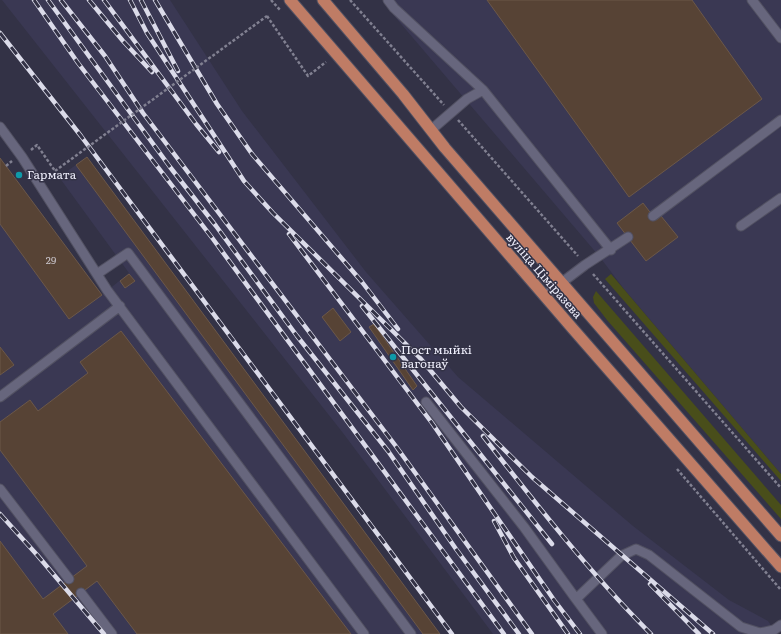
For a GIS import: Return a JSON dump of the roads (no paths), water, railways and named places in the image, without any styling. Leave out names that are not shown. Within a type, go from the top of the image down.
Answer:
[{"type":"main road","name":"вуліца Ціміразева","points":[[290,0],[544,296],[781,567]]},
{"type":"main road","name":"вуліца Ціміразева","points":[[323,0],[403,94],[430,130],[780,534]]},
{"type":"lane","points":[[388,0],[394,8],[483,90],[611,250]]},
{"type":"lane","points":[[752,0],[781,38]]},
{"type":"lane","points":[[430,130],[467,100],[483,90]]},
{"type":"lane","points":[[653,216],[781,120]]},
{"type":"lane","points":[[0,127],[22,157],[107,290],[364,634]]},
{"type":"lane","points":[[742,226],[781,198]]},
{"type":"lane","points":[[544,296],[585,265],[611,250],[628,237]]},
{"type":"lane","points":[[97,274],[128,253],[410,634]]},
{"type":"lane","points":[[0,397],[120,306]]},
{"type":"lane","points":[[426,402],[524,527],[602,634]]},
{"type":"lane","points":[[0,489],[69,579]]},
{"type":"lane","points":[[576,599],[622,556],[636,549],[649,555],[741,627],[760,633],[774,630],[781,625]]},
{"type":"lane","points":[[81,593],[112,634]]},
{"type":"railway","points":[[34,0],[78,63],[213,239],[504,634]]},
{"type":"railway","points":[[48,0],[170,167],[216,226],[297,336],[388,451],[456,549],[519,634]]},
{"type":"railway","points":[[61,0],[105,56],[143,113],[395,445],[532,634]]},
{"type":"railway","points":[[89,0],[123,41],[152,72]]},
{"type":"railway","points":[[104,0],[196,124],[219,152]]},
{"type":"railway","points":[[130,0],[147,33],[244,181],[273,213],[420,358],[461,407],[532,477],[713,634]]},
{"type":"railway","points":[[141,0],[178,71]]},
{"type":"railway","points":[[155,0],[217,104],[252,154],[362,282],[398,329]]},
{"type":"railway","points":[[0,33],[81,136],[452,634]]},
{"type":"railway","points":[[289,234],[432,423],[554,600],[580,634]]},
{"type":"railway","points":[[362,306],[552,544]]},
{"type":"railway","points":[[483,436],[543,512],[606,587],[651,634]]},
{"type":"railway","points":[[0,514],[38,556],[104,634]]},
{"type":"railway","points":[[494,521],[514,558],[568,634]]},
{"type":"railway","points":[[650,584],[699,634]]},
{"type":"place","name":"Гармата","points":[[19,175]]},
{"type":"place","name":"Пост мыйкі вагонаў","points":[[393,357]]}]
